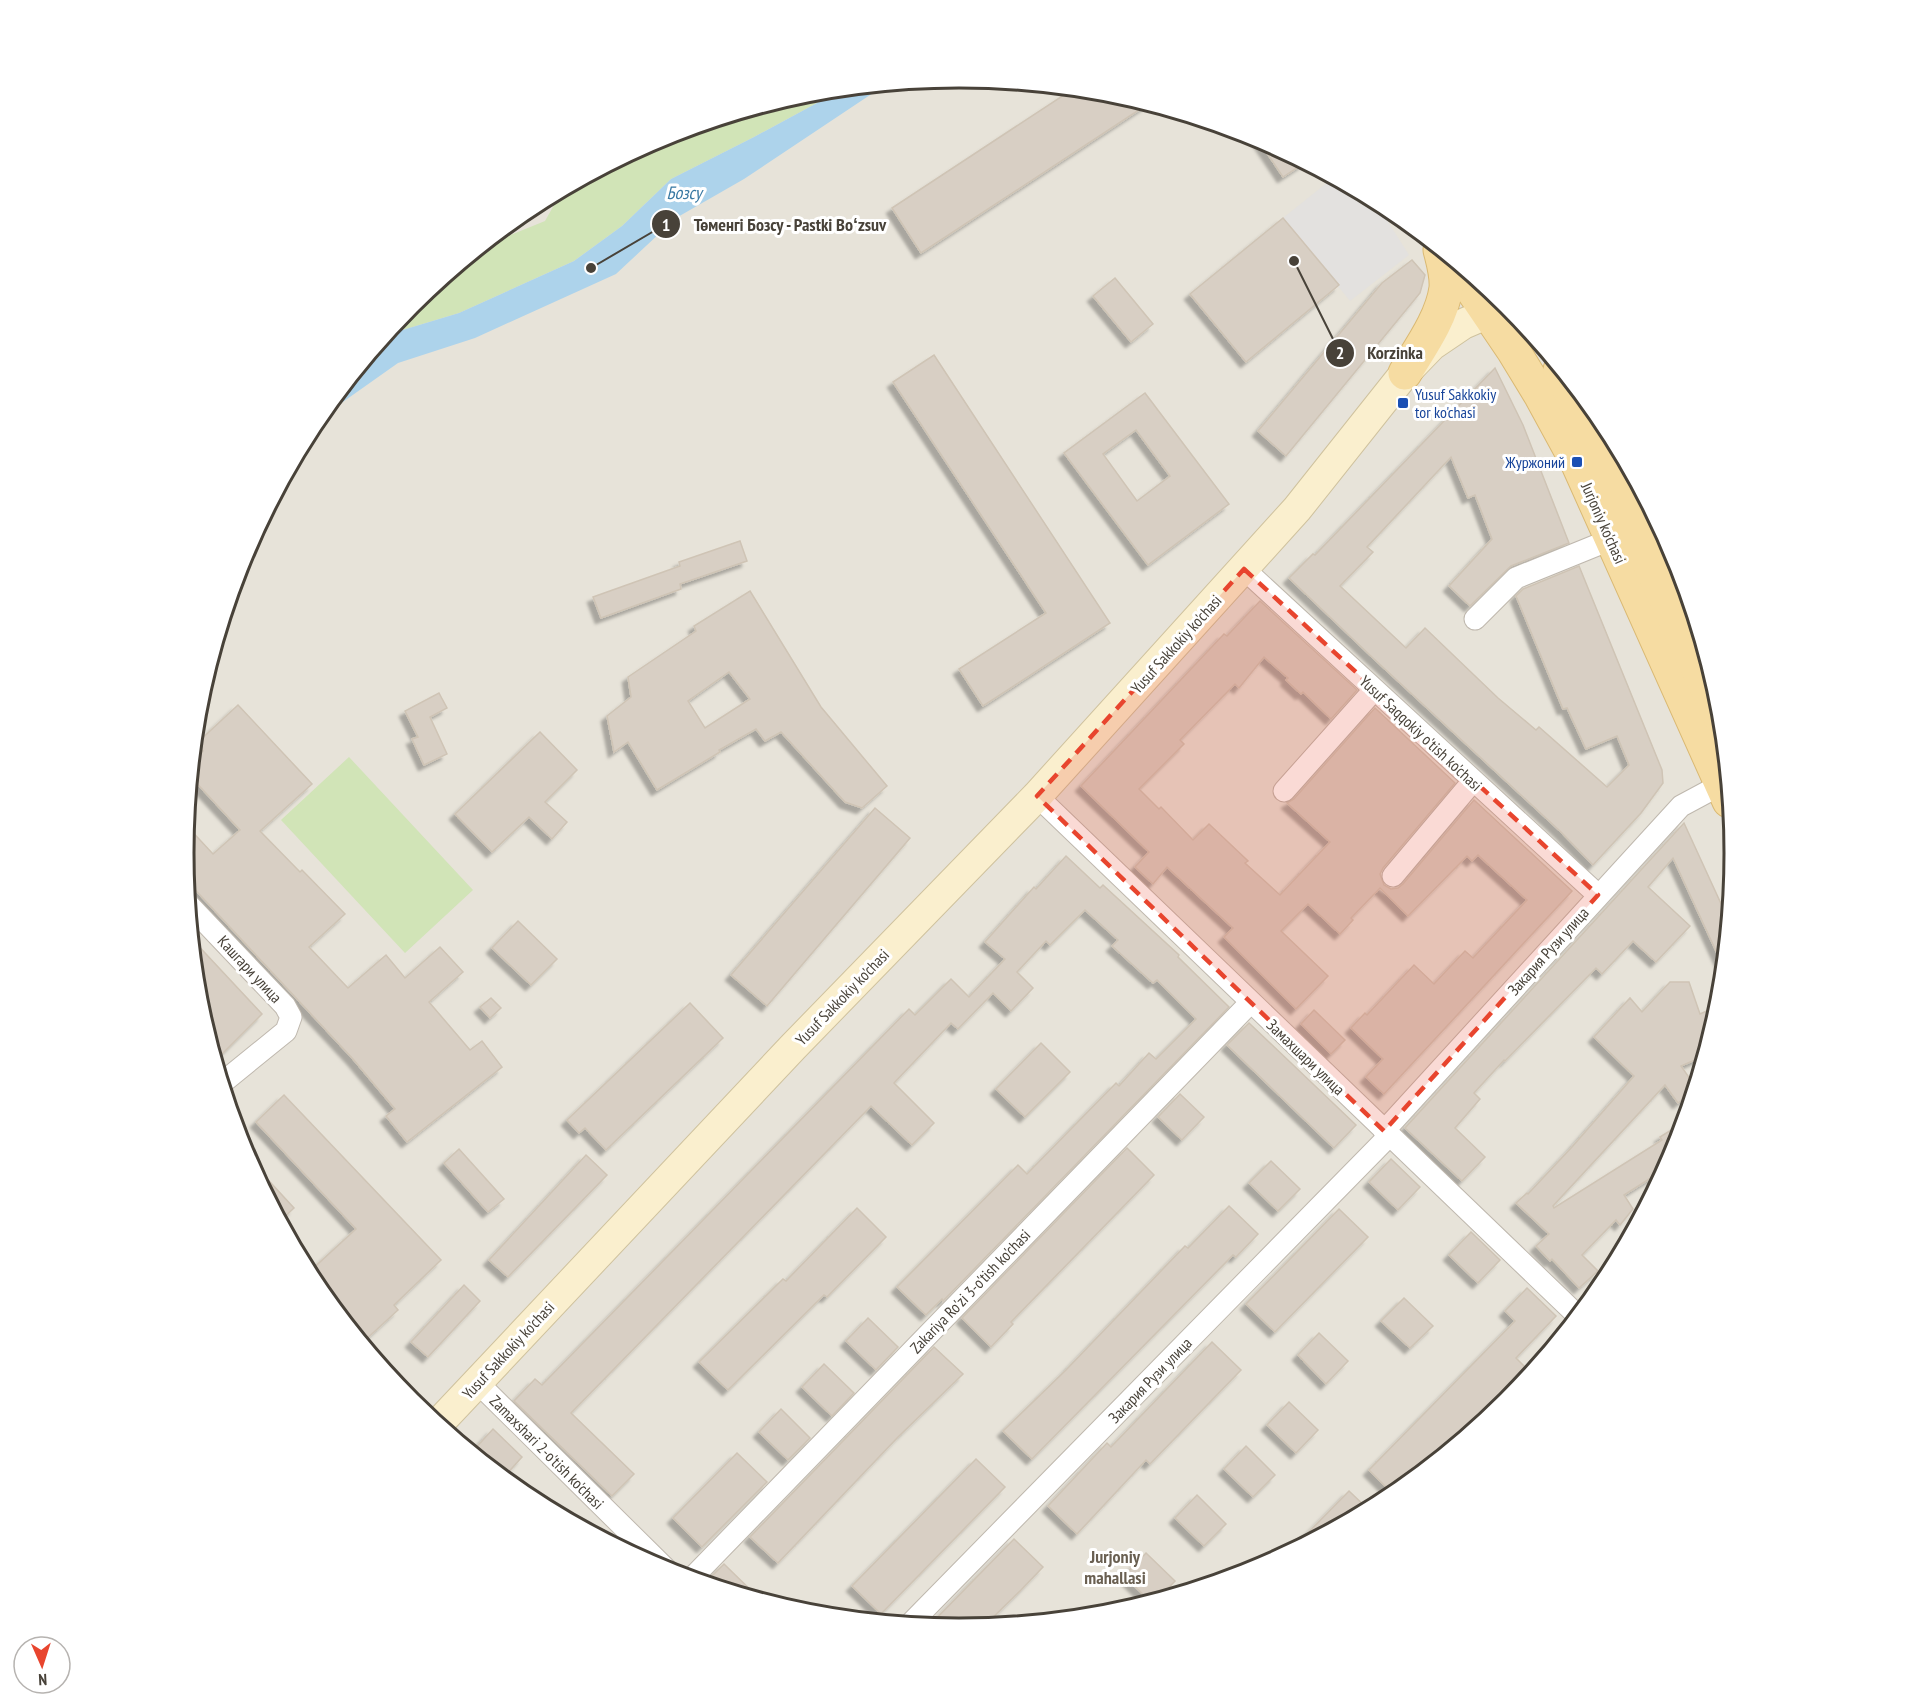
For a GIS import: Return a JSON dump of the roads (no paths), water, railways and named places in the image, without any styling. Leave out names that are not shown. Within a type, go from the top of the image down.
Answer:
[{"type":"main road","points":[[1405,373],[1442,304],[1446,287],[1444,262]]},
{"type":"main road","name":"Yusuf Sakkokiy ko'chasi","points":[[443,1418],[793,1047],[1037,796],[1245,569],[1297,509],[1405,373],[1432,345],[1463,324],[1503,316]]},
{"type":"main road","name":"Yusuf Sakkokiy ko'chasi","points":[[1245,569],[1320,504],[1403,403],[1442,364],[1503,316]]},
{"type":"main road","name":"Jurjoniy ko'chasi","points":[[1503,316],[1541,396],[1577,462],[1719,777]]},
{"type":"main road","name":"Jurjoniy ko'chasi","points":[[1572,397],[1704,682]]},
{"type":"street","points":[[1475,619],[1516,578],[1612,538]]},
{"type":"street","name":"Yusuf Saqqokiy o'tish ko'chasi","points":[[1245,569],[1598,895]]},
{"type":"street","points":[[1284,791],[1374,690]]},
{"type":"street","points":[[1393,876],[1473,781]]},
{"type":"street","name":"Закария Рузи улица","points":[[917,1617],[1386,1133],[1598,895],[1681,806],[1721,794]]},
{"type":"street","name":"Замахшари улица","points":[[1037,796],[1572,1310]]},
{"type":"street","name":"Кашгари улица","points":[[197,913],[285,1006],[291,1017],[286,1031],[228,1078]]},
{"type":"street","name":"Zakariya Ro'zi 3-o'tish ko'chasi","points":[[698,1572],[1250,1003]]},
{"type":"street","name":"Zamaxshari 2-o'tish ko'chasi","points":[[477,1382],[649,1553]]},
{"type":"water","name":"Бозсу","points":[[872,94],[744,179],[676,218],[616,274],[475,338],[398,363],[341,403],[402,330],[459,313],[574,261],[622,226],[671,179],[820,101]]},
{"type":"place","name":"Korzinka","points":[[1294,261]]},
{"type":"place","name":"Төменгі Бозсу - Pastki Boʻzsuv","points":[[591,268]]},
{"type":"place","name":"Yusuf Sakkokiy tor ko'chasi","points":[[1403,403]]},
{"type":"place","name":"Журжоний","points":[[1577,462]]},
{"type":"district","name":"Jurjoniy mahallasi","points":[[1115,1566]]}]
